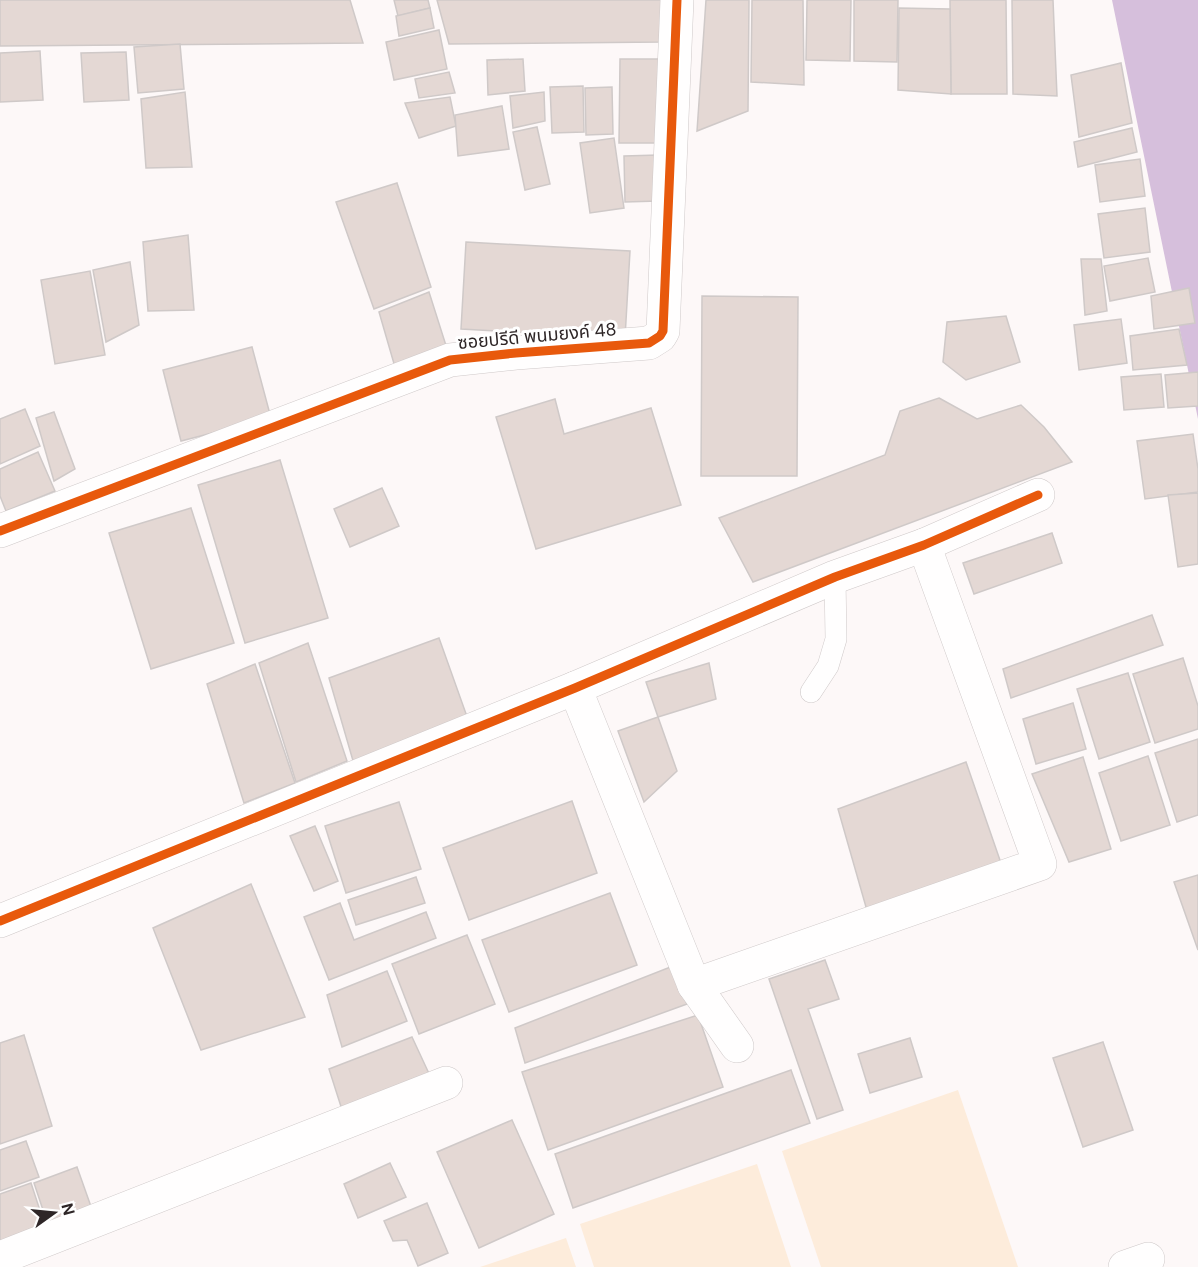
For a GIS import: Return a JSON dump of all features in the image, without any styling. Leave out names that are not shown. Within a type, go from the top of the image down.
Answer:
[{"type":"street","name":"ซอยปรีดี พนมยงค์ 48","points":[[0,531],[450,360],[649,343],[660,336],[663,331],[677,0]]},
{"type":"street","points":[[0,921],[575,688],[836,577],[924,544],[1038,495]]},
{"type":"street","points":[[694,985],[1040,864],[924,544]]},
{"type":"street","points":[[575,688],[694,985],[737,1046]]},
{"type":"street","points":[[0,1258],[446,1083]]},
{"type":"lane","points":[[811,692],[828,666],[837,639],[836,577]]},
{"type":"shaded area","points":[[1112,0],[1198,0],[1198,419],[1187,365]]},
{"type":"shaded area","points":[[958,1090],[1018,1267],[821,1267],[782,1151]]},
{"type":"shaded area","points":[[757,1164],[791,1267],[594,1267],[580,1224]]},
{"type":"shaded area","points":[[566,1238],[576,1267],[480,1267]]},
{"type":"building","points":[[0,0],[350,0],[363,43],[0,46]]},
{"type":"building","points":[[394,0],[428,0],[430,8],[398,16]]},
{"type":"building","points":[[437,0],[663,0],[661,42],[449,44]]},
{"type":"building","points":[[706,0],[749,0],[748,111],[697,131]]},
{"type":"building","points":[[752,0],[803,0],[804,85],[751,82]]},
{"type":"building","points":[[807,0],[851,0],[850,61],[806,60]]},
{"type":"building","points":[[854,0],[898,0],[897,62],[854,61]]},
{"type":"building","points":[[950,0],[1006,0],[1007,94],[951,94]]},
{"type":"building","points":[[1012,0],[1053,0],[1057,96],[1013,94]]},
{"type":"building","points":[[430,8],[434,28],[399,36],[396,16]]},
{"type":"building","points":[[899,8],[950,9],[951,94],[898,90]]},
{"type":"building","points":[[439,30],[447,69],[394,80],[386,42]]},
{"type":"building","points":[[180,44],[184,89],[138,93],[134,47]]},
{"type":"building","points":[[40,51],[43,100],[0,102],[0,53]]},
{"type":"building","points":[[126,52],[129,100],[84,102],[81,53]]},
{"type":"building","points":[[523,59],[525,91],[488,95],[487,60]]},
{"type":"building","points":[[620,59],[665,59],[664,143],[619,143]]},
{"type":"building","points":[[1121,63],[1132,123],[1079,137],[1071,75]]},
{"type":"building","points":[[449,72],[455,93],[419,98],[415,79]]},
{"type":"building","points":[[583,86],[584,132],[552,133],[550,87]]},
{"type":"building","points":[[612,87],[613,134],[586,135],[585,88]]},
{"type":"building","points":[[185,92],[192,167],[146,168],[141,99]]},
{"type":"building","points":[[544,92],[545,121],[513,128],[510,96]]},
{"type":"building","points":[[450,97],[456,126],[419,138],[405,103]]},
{"type":"building","points":[[502,106],[509,149],[458,156],[455,115]]},
{"type":"building","points":[[537,127],[550,184],[525,190],[513,132]]},
{"type":"building","points":[[1132,128],[1137,152],[1078,167],[1074,142]]},
{"type":"building","points":[[614,138],[624,208],[590,213],[580,143]]},
{"type":"building","points":[[658,155],[658,201],[625,202],[624,156]]},
{"type":"building","points":[[1140,159],[1145,196],[1100,202],[1095,165]]},
{"type":"building","points":[[397,183],[431,287],[374,309],[336,202]]},
{"type":"building","points":[[1145,208],[1150,252],[1104,258],[1098,214]]},
{"type":"building","points":[[188,235],[194,310],[148,311],[143,242]]},
{"type":"building","points":[[466,242],[630,251],[625,338],[461,329]]},
{"type":"building","points":[[1148,258],[1155,292],[1110,301],[1104,266]]},
{"type":"building","points":[[1081,259],[1101,259],[1107,311],[1085,315]]},
{"type":"building","points":[[130,262],[139,325],[106,342],[93,270]]},
{"type":"building","points":[[90,271],[105,355],[55,364],[41,280]]},
{"type":"building","points":[[1189,288],[1195,323],[1154,329],[1151,296]]},
{"type":"building","points":[[429,292],[449,355],[397,374],[379,312]]},
{"type":"building","points":[[702,296],[798,297],[797,476],[701,476]]},
{"type":"building","points":[[1006,316],[1020,362],[966,380],[943,362],[947,322]]},
{"type":"building","points":[[1121,319],[1127,363],[1079,370],[1074,325]]},
{"type":"building","points":[[1179,329],[1187,365],[1133,370],[1130,336]]},
{"type":"building","points":[[252,347],[271,418],[181,441],[163,370]]},
{"type":"building","points":[[1198,372],[1198,406],[1168,408],[1165,375]]},
{"type":"building","points":[[1161,374],[1164,407],[1124,410],[1121,377]]},
{"type":"building","points":[[939,398],[977,419],[1021,405],[1044,427],[1072,462],[753,582],[719,518],[885,455],[900,411]]},
{"type":"building","points":[[555,399],[564,434],[651,408],[681,505],[536,549],[496,417]]},
{"type":"building","points":[[25,409],[40,446],[0,464],[0,419]]},
{"type":"building","points":[[54,412],[75,469],[54,481],[36,418]]},
{"type":"building","points":[[1193,434],[1198,469],[1198,492],[1145,499],[1137,441]]},
{"type":"building","points":[[38,452],[55,491],[6,511],[0,496],[0,469]]},
{"type":"building","points":[[280,460],[328,618],[245,643],[198,485]]},
{"type":"building","points":[[382,488],[399,526],[350,547],[334,509]]},
{"type":"building","points":[[1198,493],[1198,564],[1178,567],[1168,495]]},
{"type":"building","points":[[191,508],[234,643],[151,669],[109,533]]},
{"type":"building","points":[[1052,533],[1062,563],[974,594],[963,563]]},
{"type":"building","points":[[1152,615],[1163,645],[1011,698],[1003,669]]},
{"type":"building","points":[[439,638],[470,725],[356,771],[329,678]]},
{"type":"building","points":[[308,643],[347,761],[296,782],[259,663]]},
{"type":"building","points":[[1183,658],[1198,706],[1198,729],[1155,743],[1133,674]]},
{"type":"building","points":[[709,663],[716,699],[658,717],[646,682]]},
{"type":"building","points":[[255,664],[295,783],[244,803],[207,684]]},
{"type":"building","points":[[1128,673],[1150,742],[1099,759],[1077,689]]},
{"type":"building","points":[[1073,703],[1086,749],[1036,764],[1023,719]]},
{"type":"building","points":[[658,717],[677,771],[644,802],[618,731]]},
{"type":"building","points":[[1198,739],[1198,815],[1177,822],[1155,753]]},
{"type":"building","points":[[1148,756],[1170,825],[1121,841],[1099,773]]},
{"type":"building","points":[[1083,757],[1111,849],[1069,862],[1032,774]]},
{"type":"building","points":[[966,762],[1002,866],[868,914],[838,809]]},
{"type":"building","points":[[572,801],[597,873],[469,920],[443,848]]},
{"type":"building","points":[[399,802],[421,869],[346,893],[325,826]]},
{"type":"building","points":[[315,826],[338,881],[314,891],[290,836]]},
{"type":"building","points":[[1198,875],[1198,950],[1174,882]]},
{"type":"building","points":[[416,877],[425,903],[356,925],[348,900]]},
{"type":"building","points":[[251,884],[305,1017],[201,1050],[153,928]]},
{"type":"building","points":[[610,893],[637,965],[509,1012],[482,940]]},
{"type":"building","points":[[340,903],[354,940],[426,912],[436,938],[329,980],[304,917]]},
{"type":"building","points":[[467,935],[495,1004],[419,1034],[392,964]]},
{"type":"building","points":[[825,960],[839,999],[808,1009],[843,1110],[817,1119],[769,979]]},
{"type":"building","points":[[673,966],[687,1004],[525,1063],[515,1028]]},
{"type":"building","points":[[387,971],[407,1021],[342,1047],[327,995]]},
{"type":"building","points":[[698,1015],[723,1087],[548,1150],[522,1072]]},
{"type":"building","points":[[24,1035],[52,1126],[0,1144],[0,1043]]},
{"type":"building","points":[[412,1037],[432,1080],[344,1116],[329,1069]]},
{"type":"building","points":[[910,1038],[922,1077],[870,1093],[858,1054]]},
{"type":"building","points":[[1103,1042],[1133,1130],[1083,1147],[1053,1058]]},
{"type":"building","points":[[791,1070],[810,1123],[573,1208],[555,1154]]},
{"type":"building","points":[[512,1120],[554,1214],[479,1248],[437,1152]]},
{"type":"building","points":[[26,1141],[39,1177],[0,1191],[0,1150]]},
{"type":"building","points":[[390,1163],[406,1197],[358,1218],[344,1184]]},
{"type":"building","points":[[77,1167],[94,1215],[50,1231],[34,1183]]},
{"type":"building","points":[[31,1183],[48,1235],[0,1252],[0,1194]]},
{"type":"building","points":[[427,1203],[448,1253],[418,1266],[407,1240],[393,1241],[384,1221]]},
{"type":"cycle path","points":[[0,531],[450,360],[649,343],[660,336],[663,331],[677,0]]},
{"type":"cycle path","points":[[0,921],[575,688],[835,577],[924,545],[1038,495]]}]
